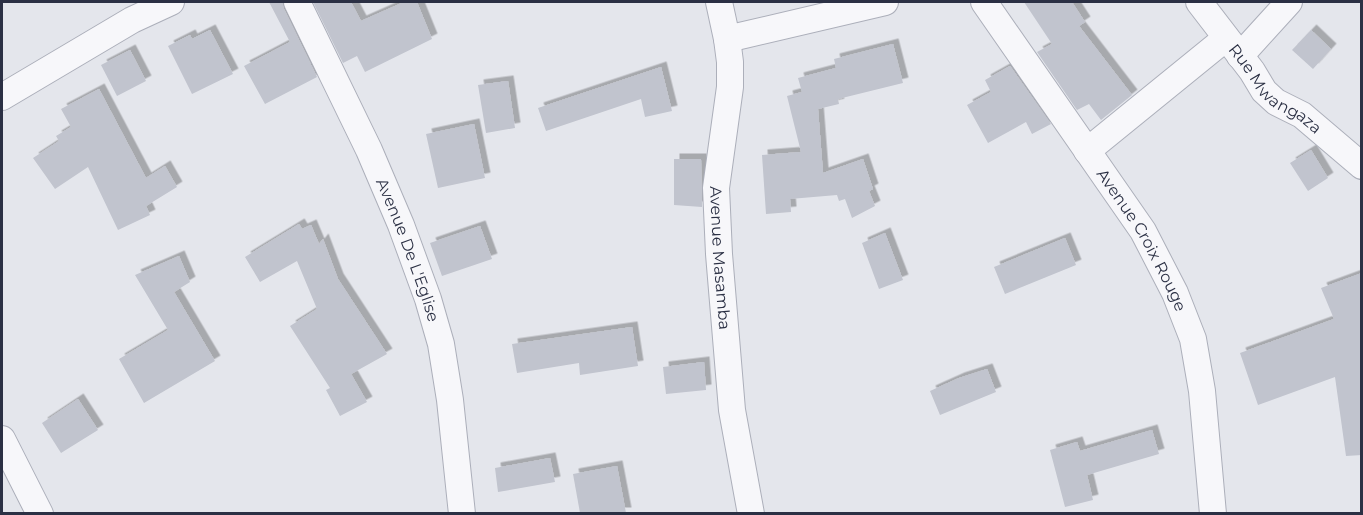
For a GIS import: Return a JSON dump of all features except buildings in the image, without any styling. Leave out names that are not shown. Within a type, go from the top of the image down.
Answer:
[{"type":"street","points":[[2,97],[132,20],[171,2]]},
{"type":"street","name":"Avenue De L'Eglise","points":[[297,2],[369,150],[401,225],[428,299],[441,344],[450,400],[462,513]]},
{"type":"street","name":"Avenue Masamba","points":[[719,2],[727,39],[730,87],[716,188],[717,221],[732,410],[751,513]]},
{"type":"street","points":[[727,39],[885,2]]},
{"type":"street","name":"Avenue Croix Rouge","points":[[984,2],[1143,231],[1175,293],[1193,339],[1202,391],[1213,513]]},
{"type":"street","name":"Rue Mwangaza","points":[[1199,2],[1264,91],[1276,102],[1302,115],[1362,166]]},
{"type":"street","points":[[1087,151],[1233,47],[1289,2]]},
{"type":"street","points":[[2,439],[40,513]]}]
